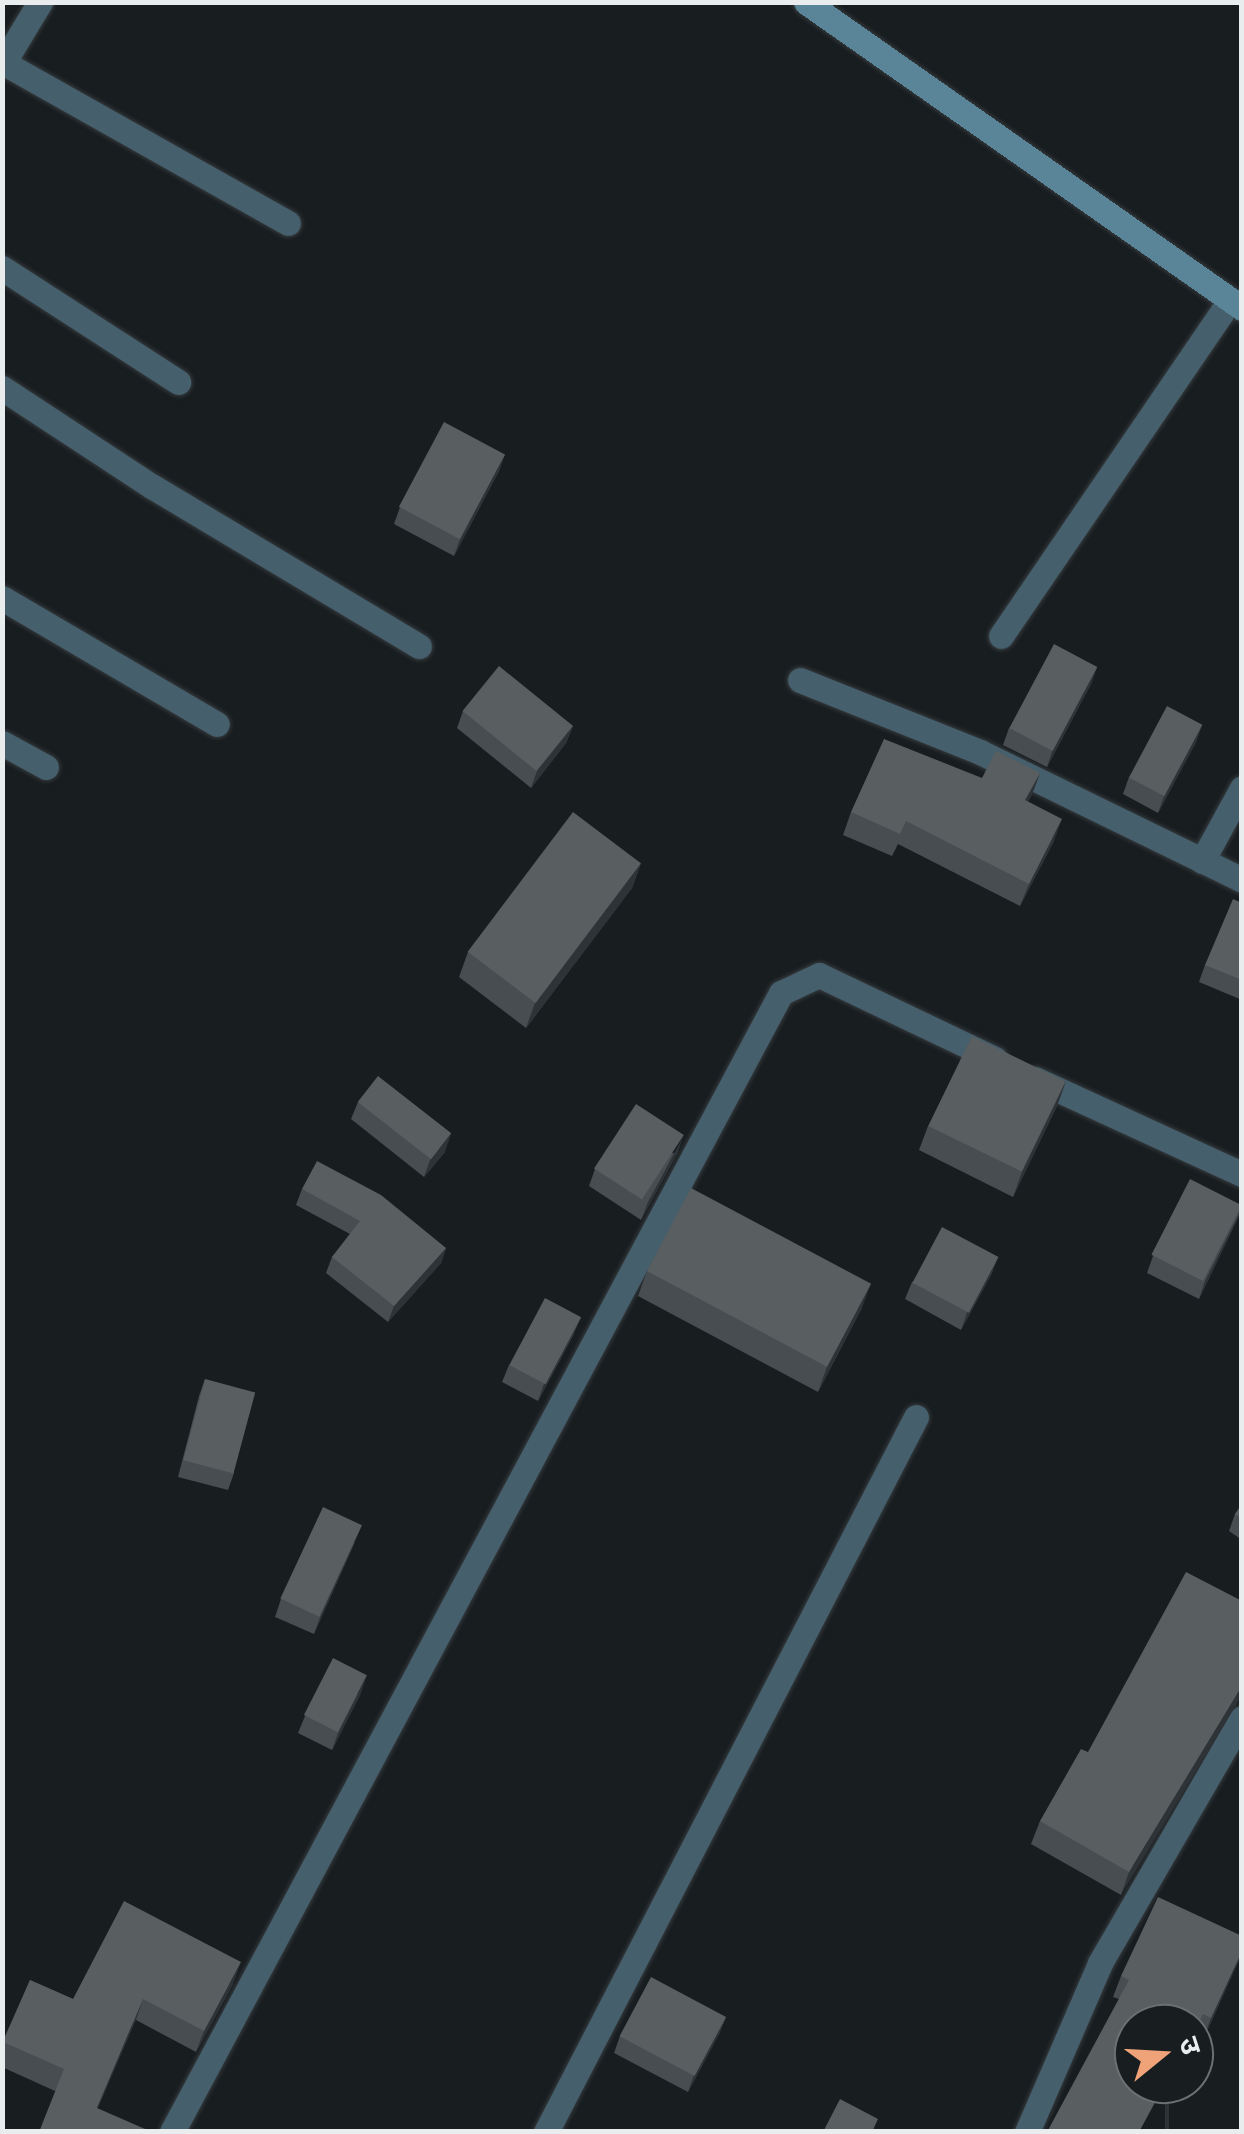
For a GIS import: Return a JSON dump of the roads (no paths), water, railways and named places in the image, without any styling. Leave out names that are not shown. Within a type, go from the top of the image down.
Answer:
[{"type":"street","points":[[40,2],[3,64],[288,223]]},
{"type":"street","points":[[806,2],[1236,304],[1002,636]]},
{"type":"street","points":[[2,268],[178,382]]},
{"type":"street","points":[[2,388],[152,488],[419,646]]},
{"type":"street","points":[[2,598],[217,724]]},
{"type":"street","points":[[800,680],[980,752],[1242,880]]},
{"type":"street","points":[[2,743],[46,766]]},
{"type":"street","points":[[1202,861],[1242,788]]},
{"type":"street","points":[[172,2132],[781,993],[819,974],[840,982],[1242,1174]]},
{"type":"street","points":[[546,2132],[916,1417]]},
{"type":"street","points":[[1028,2132],[1100,1962],[1242,1718]]}]
